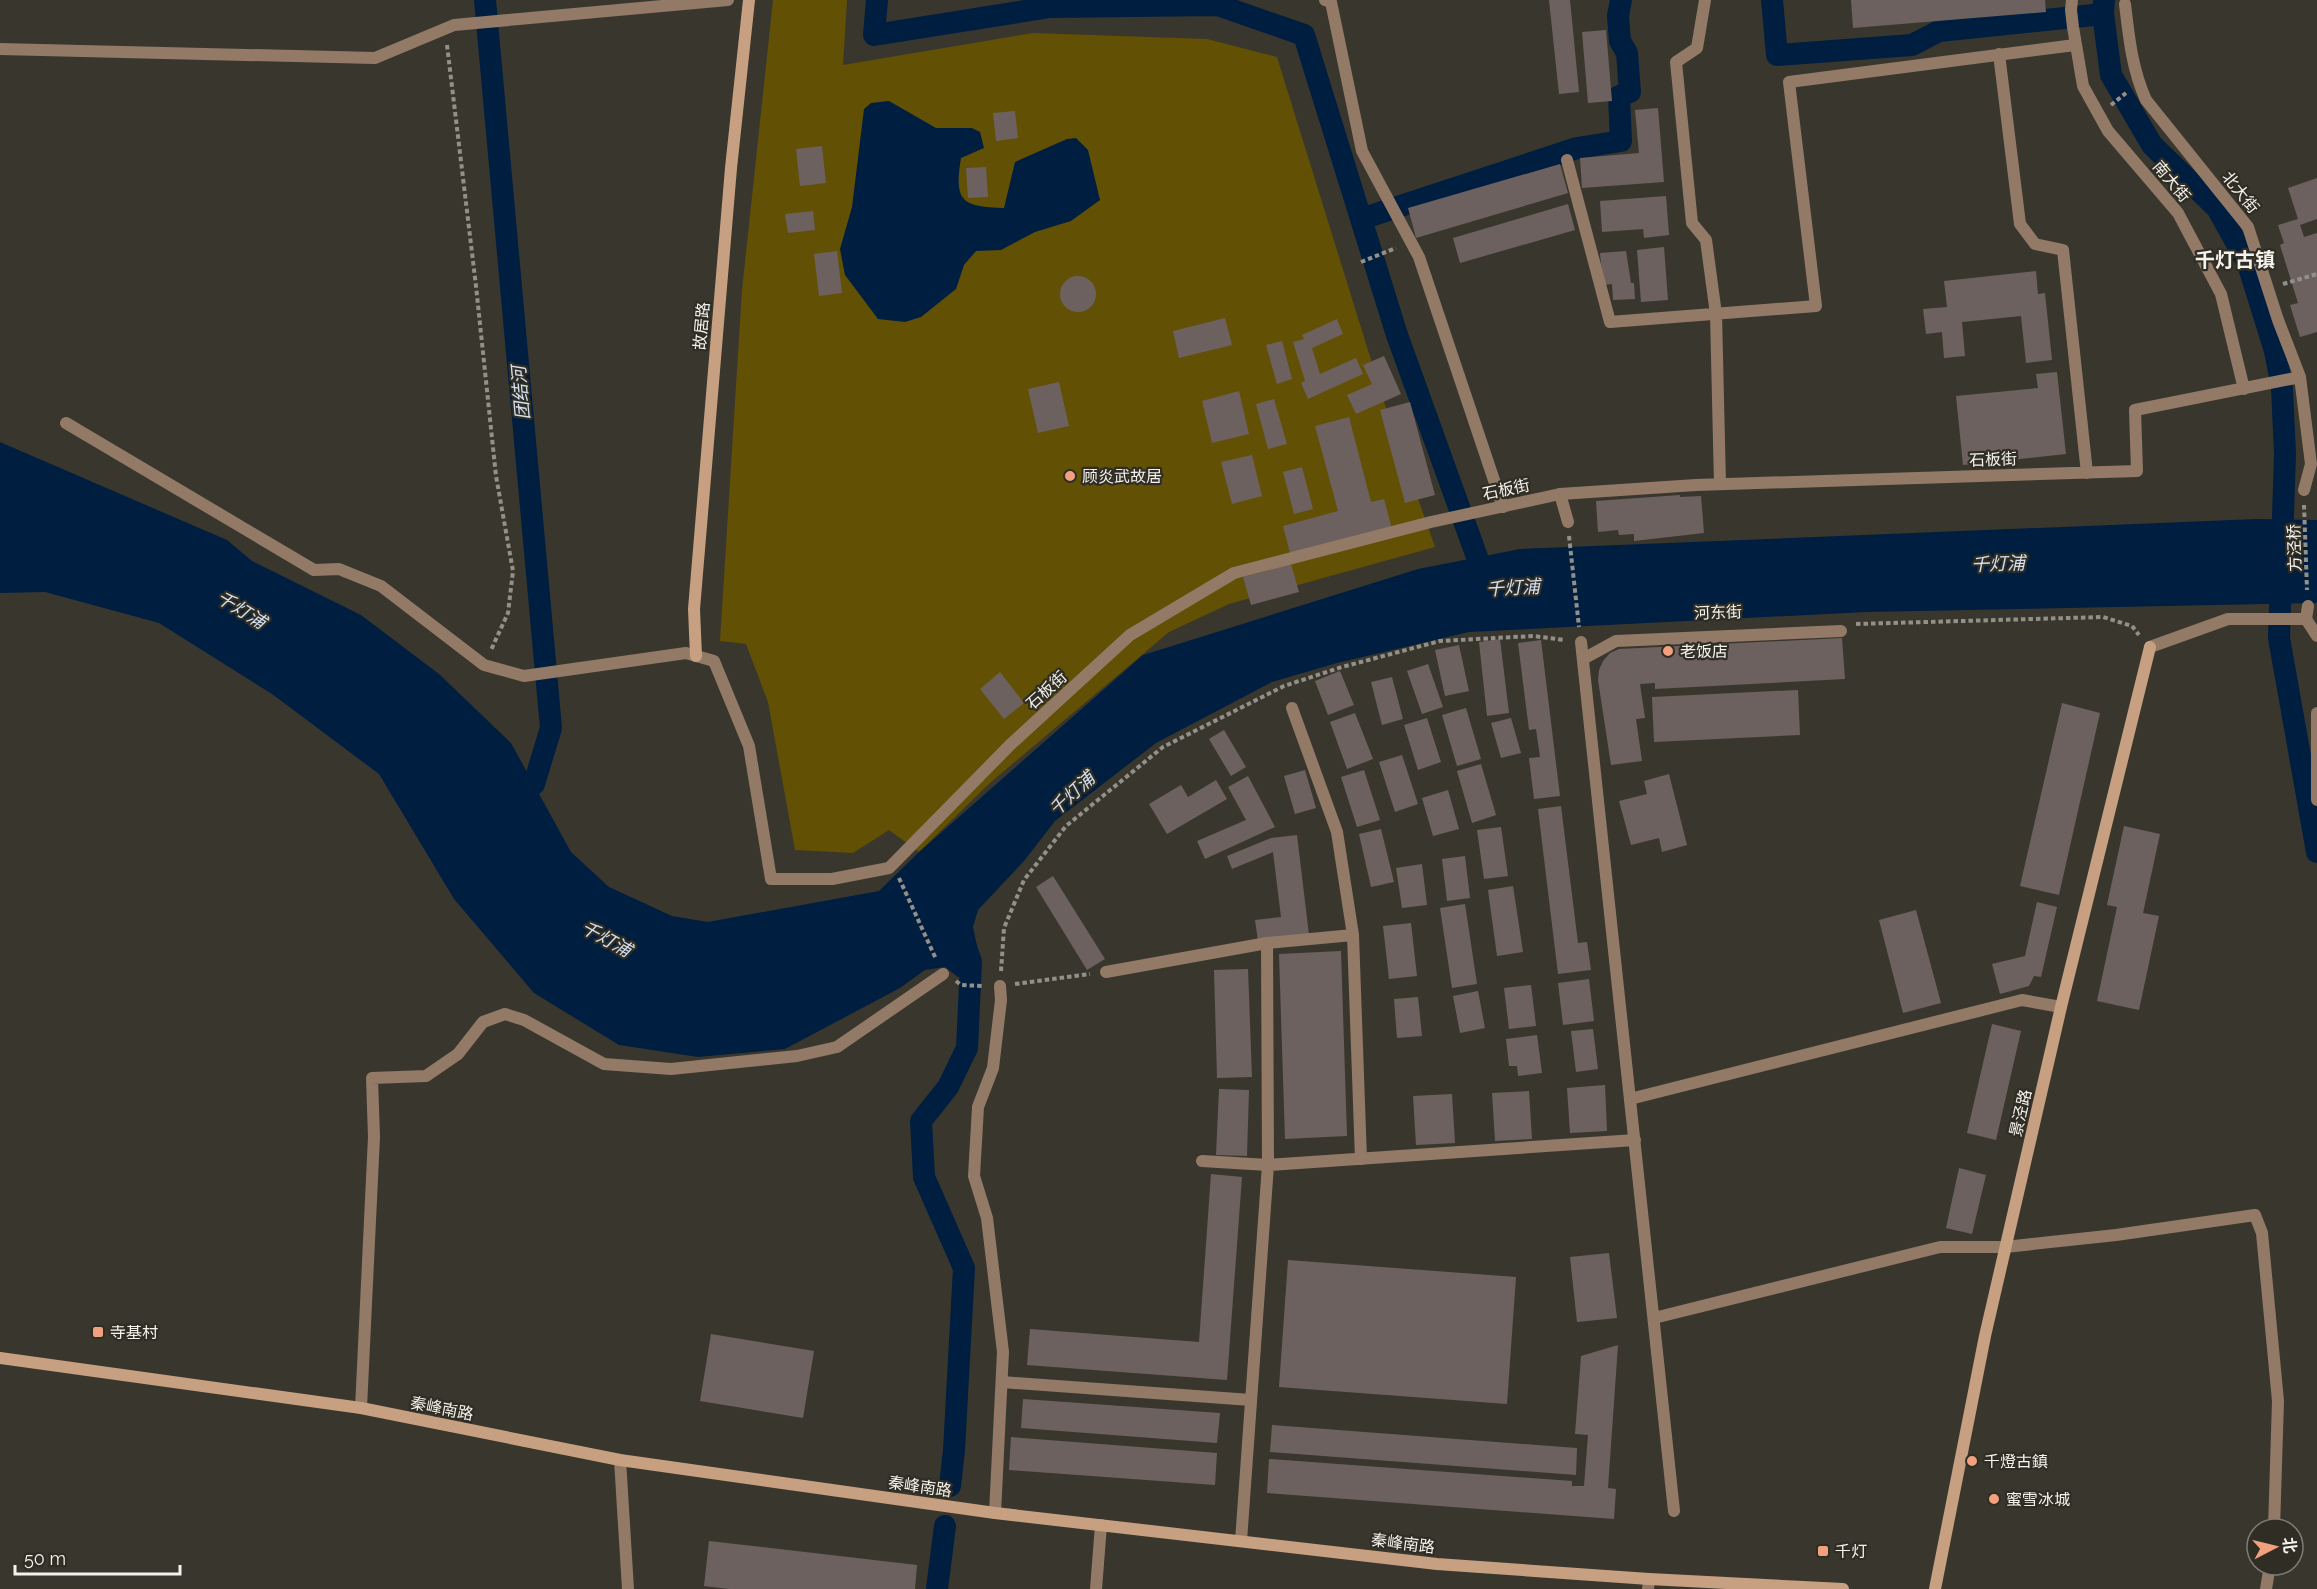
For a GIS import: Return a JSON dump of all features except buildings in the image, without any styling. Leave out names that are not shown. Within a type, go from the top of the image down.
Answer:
[{"type":"street","points":[[0,49],[375,58],[454,25],[728,0]]},
{"type":"street","name":"故居路","points":[[696,656],[695,597],[731,168],[749,0]]},
{"type":"street","points":[[1324,0],[1331,2],[1362,152],[1419,257],[1503,507]]},
{"type":"street","points":[[1705,0],[1697,48],[1676,62],[1692,223],[1706,240],[1716,314],[1720,484]]},
{"type":"street","name":"北大街","points":[[2126,2],[2131,56],[2146,100],[2248,227],[2300,377],[2311,464],[2304,490]]},
{"type":"street","name":"南大街","points":[[2071,5],[2075,45],[2083,86],[2108,131],[2178,213],[2221,294],[2244,389]]},
{"type":"street","points":[[1567,160],[1610,322],[1816,306],[1789,82],[2075,45]]},
{"type":"street","points":[[1999,54],[2020,224],[2035,244],[2062,250],[2086,472]]},
{"type":"street","name":"石板街","points":[[894,867],[903,852],[1010,745],[1130,635],[1234,573],[1446,519],[1560,494],[1720,484],[2137,471],[2135,410],[2300,377]]},
{"type":"street","points":[[66,423],[314,570],[339,569],[381,586],[484,665],[524,676],[686,653],[714,661],[749,747],[771,879],[832,879],[894,867]]},
{"type":"street","points":[[1560,494],[1568,522]]},
{"type":"street","points":[[2308,606],[2306,619],[2317,636]]},
{"type":"street","points":[[2150,647],[2228,619],[2306,619]]},
{"type":"street","name":"河东街","points":[[1583,659],[1616,641],[1841,631]]},
{"type":"street","points":[[1581,642],[1674,1511]]},
{"type":"street","name":"景泾路","points":[[1935,1589],[2005,1247],[2061,1006],[2150,647]]},
{"type":"street","points":[[1292,708],[1337,832],[1353,935],[1361,1159]]},
{"type":"street","points":[[2317,713],[2317,800]]},
{"type":"street","points":[[1106,972],[1267,943],[1353,935]]},
{"type":"street","points":[[1241,1541],[1268,1165],[1267,943]]},
{"type":"street","points":[[360,1408],[374,1137],[372,1078],[426,1076],[458,1054],[483,1022],[505,1014],[532,1024],[604,1064],[671,1069],[797,1056],[837,1047],[942,972]]},
{"type":"street","points":[[995,987],[1001,1000],[993,1068],[978,1107],[974,1176],[987,1218],[1003,1352],[995,1513]]},
{"type":"street","points":[[1630,1098],[2022,1000],[2061,1006]]},
{"type":"street","points":[[1202,1161],[1268,1165],[1635,1140]]},
{"type":"street","points":[[1653,1318],[1940,1247],[2005,1247],[2116,1235],[2255,1215],[2262,1233],[2278,1401],[2274,1517]]},
{"type":"street","name":"秦峰南路","points":[[0,1358],[360,1408],[620,1460],[995,1513],[1437,1564],[1648,1584],[1843,1589]]},
{"type":"street","points":[[1002,1382],[1251,1400]]},
{"type":"street","points":[[620,1460],[628,1589]]},
{"type":"street","points":[[1096,1589],[1101,1525]]},
{"type":"path","points":[[441,30],[449,50],[496,476],[513,571],[508,613],[484,665]]},
{"type":"path","points":[[2098,113],[2139,84]]},
{"type":"path","points":[[1361,262],[1398,247]]},
{"type":"path","points":[[2268,289],[2317,274]]},
{"type":"path","name":"方泾桥","points":[[2304,490],[2308,606]]},
{"type":"path","points":[[995,987],[1004,928],[1024,880],[1066,826],[1162,747],[1284,686],[1342,667],[1440,641],[1533,636],[1581,642],[1568,522]]},
{"type":"path","points":[[1855,624],[2103,617],[2132,626],[2150,647]]},
{"type":"path","points":[[894,867],[942,972]]},
{"type":"path","points":[[961,985],[995,987],[1106,972]]},
{"type":"shaded area","name":"顾炎武故居","points":[[773,0],[847,0],[843,65],[1033,33],[1207,39],[1277,57],[1385,405],[1435,547],[1229,604],[1169,632],[991,782],[919,852],[889,830],[853,853],[795,850],[768,702],[746,644],[720,641],[742,290]]},
{"type":"water","points":[[889,101],[936,128],[972,128],[980,132],[984,148],[961,158],[959,172],[960,192],[970,203],[978,206],[1004,208],[1015,162],[1067,139],[1076,138],[1088,150],[1100,200],[1071,221],[1035,232],[1001,250],[976,251],[964,265],[956,289],[921,317],[905,322],[878,319],[845,275],[840,249],[852,207],[864,109],[871,103]]},
{"type":"water","name":"千灯浦","points":[[0,442],[227,540],[252,561],[361,615],[439,674],[511,743],[571,852],[609,887],[672,916],[708,922],[879,891],[919,852],[1143,655],[1418,569],[1520,549],[2256,519],[2317,520],[2317,603],[1867,612],[1469,632],[1337,663],[1272,682],[1156,743],[1055,821],[1024,861],[978,910],[973,927],[980,960],[969,976],[958,977],[945,967],[925,970],[900,988],[785,1049],[698,1057],[619,1045],[534,993],[454,899],[379,774],[272,694],[159,623],[45,592],[0,593]]},
{"type":"waterway","name":"团结河","points":[[485,0],[551,728],[534,784]]},
{"type":"waterway","points":[[877,0],[874,35],[1050,7],[1218,5],[1304,35],[1397,335],[1477,557]]},
{"type":"waterway","points":[[1361,219],[1577,148],[1621,141],[1619,96],[1630,92],[1627,53],[1620,41],[1618,16],[1621,0]]},
{"type":"waterway","points":[[1772,0],[1777,55],[1912,45],[1939,31],[2103,14]]},
{"type":"waterway","points":[[2104,0],[2103,14],[2111,75],[2152,145],[2217,208],[2248,264],[2275,351],[2279,372]]},
{"type":"waterway","points":[[2282,388],[2285,454],[2279,638],[2317,852]]},
{"type":"waterway","points":[[950,1486],[964,1268],[924,1177],[921,1121],[948,1087],[967,1048],[971,962],[965,945]]},
{"type":"waterway","points":[[937,1589],[945,1526]]},
{"type":"place","name":"顾炎武故居","points":[[1070,476]]},
{"type":"place","name":"老饭店","points":[[1668,651]]},
{"type":"place","name":"寺基村","points":[[98,1332]]},
{"type":"place","name":"千燈古鎮","points":[[1972,1461]]},
{"type":"place","name":"蜜雪冰城","points":[[1994,1499]]},
{"type":"place","name":"千灯","points":[[1823,1551]]},
{"type":"district","name":"千灯古镇","points":[[2235,260]]}]
